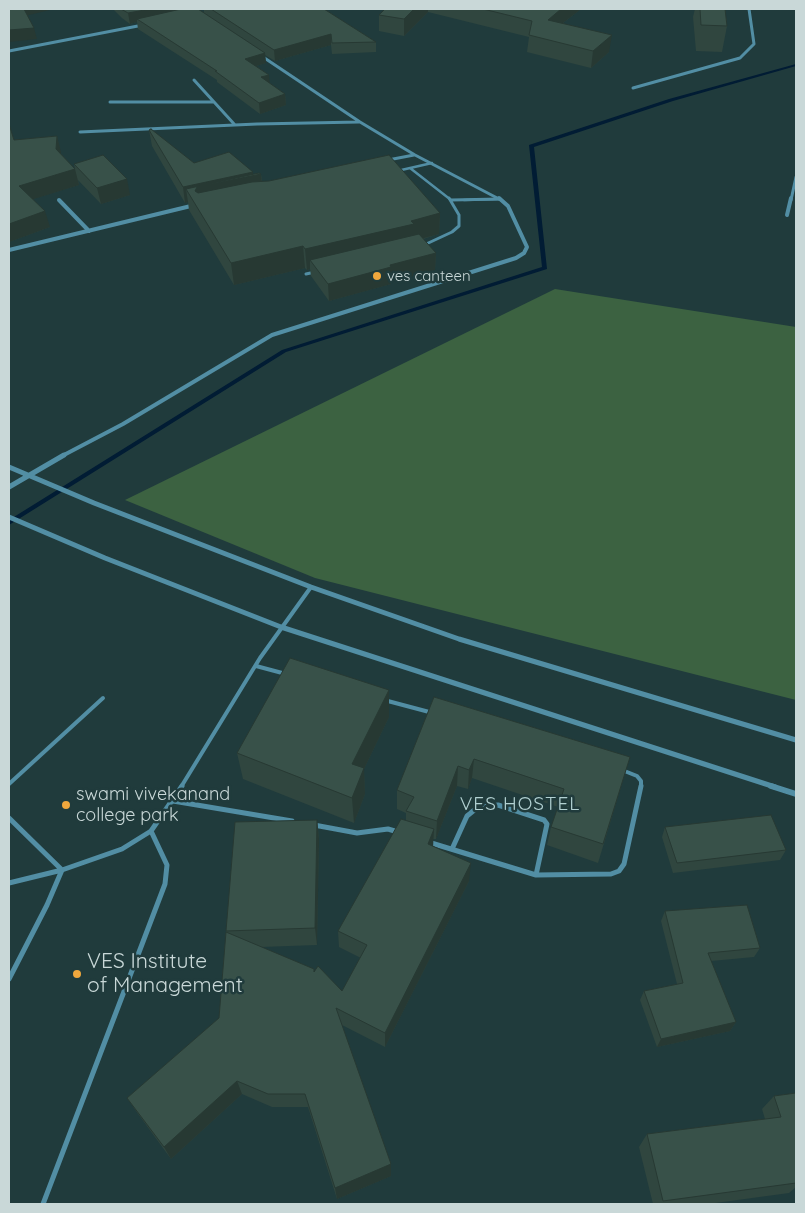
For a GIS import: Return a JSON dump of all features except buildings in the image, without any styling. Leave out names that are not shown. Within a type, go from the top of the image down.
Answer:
[{"type":"street","points":[[633,88],[740,58],[754,44],[749,9]]},
{"type":"street","points":[[9,51],[150,24]]},
{"type":"street","points":[[9,487],[29,474],[123,424],[272,335],[516,258],[524,253],[527,247],[508,206],[500,199],[415,155],[360,122],[254,51]]},
{"type":"street","points":[[194,80],[235,125]]},
{"type":"street","points":[[110,102],[214,102]]},
{"type":"street","points":[[80,132],[360,122]]},
{"type":"street","points":[[386,160],[415,155]]},
{"type":"street","points":[[787,215],[796,177]]},
{"type":"street","points":[[59,200],[89,231]]},
{"type":"street","points":[[9,250],[202,203]]},
{"type":"street","points":[[9,467],[94,503],[311,587],[459,639],[796,740]]},
{"type":"street","points":[[9,517],[105,558],[281,627],[796,794]]},
{"type":"lane","points":[[391,172],[432,163]]},
{"type":"lane","points":[[410,168],[451,200],[460,215],[459,226],[452,232],[420,247]]},
{"type":"lane","points":[[451,200],[500,199]]},
{"type":"lane","points":[[306,274],[316,272]]},
{"type":"lane","points":[[9,883],[62,870],[122,849],[151,831],[173,801],[281,627],[311,587]]},
{"type":"lane","points":[[256,666],[294,676]]},
{"type":"lane","points":[[9,784],[104,698]]},
{"type":"lane","points":[[379,699],[437,714]]},
{"type":"lane","points":[[424,840],[536,875],[611,874],[619,871],[624,864],[641,781],[632,773],[614,768]]},
{"type":"lane","points":[[173,801],[299,823]]},
{"type":"lane","points":[[452,849],[468,816],[478,807],[498,805],[544,820],[547,824],[536,875]]},
{"type":"lane","points":[[9,818],[62,870]]},
{"type":"lane","points":[[309,824],[357,832],[388,829],[406,835]]},
{"type":"lane","points":[[43,1204],[165,884],[167,865],[151,831]]},
{"type":"lane","points":[[9,979],[48,905],[62,870]]},
{"type":"green space","points":[[555,289],[796,327],[796,700],[315,578],[125,500]]},
{"type":"waterway","points":[[9,523],[284,351],[545,268],[531,146],[671,100],[796,65]]},
{"type":"place","name":"ves canteen","points":[[377,276]]},
{"type":"place","name":"swami vivekanand college park","points":[[66,805]]},
{"type":"place","name":"VES Institute of Management","points":[[77,974]]},
{"type":"district","name":"VES HOSTEL","points":[[520,804]]}]
